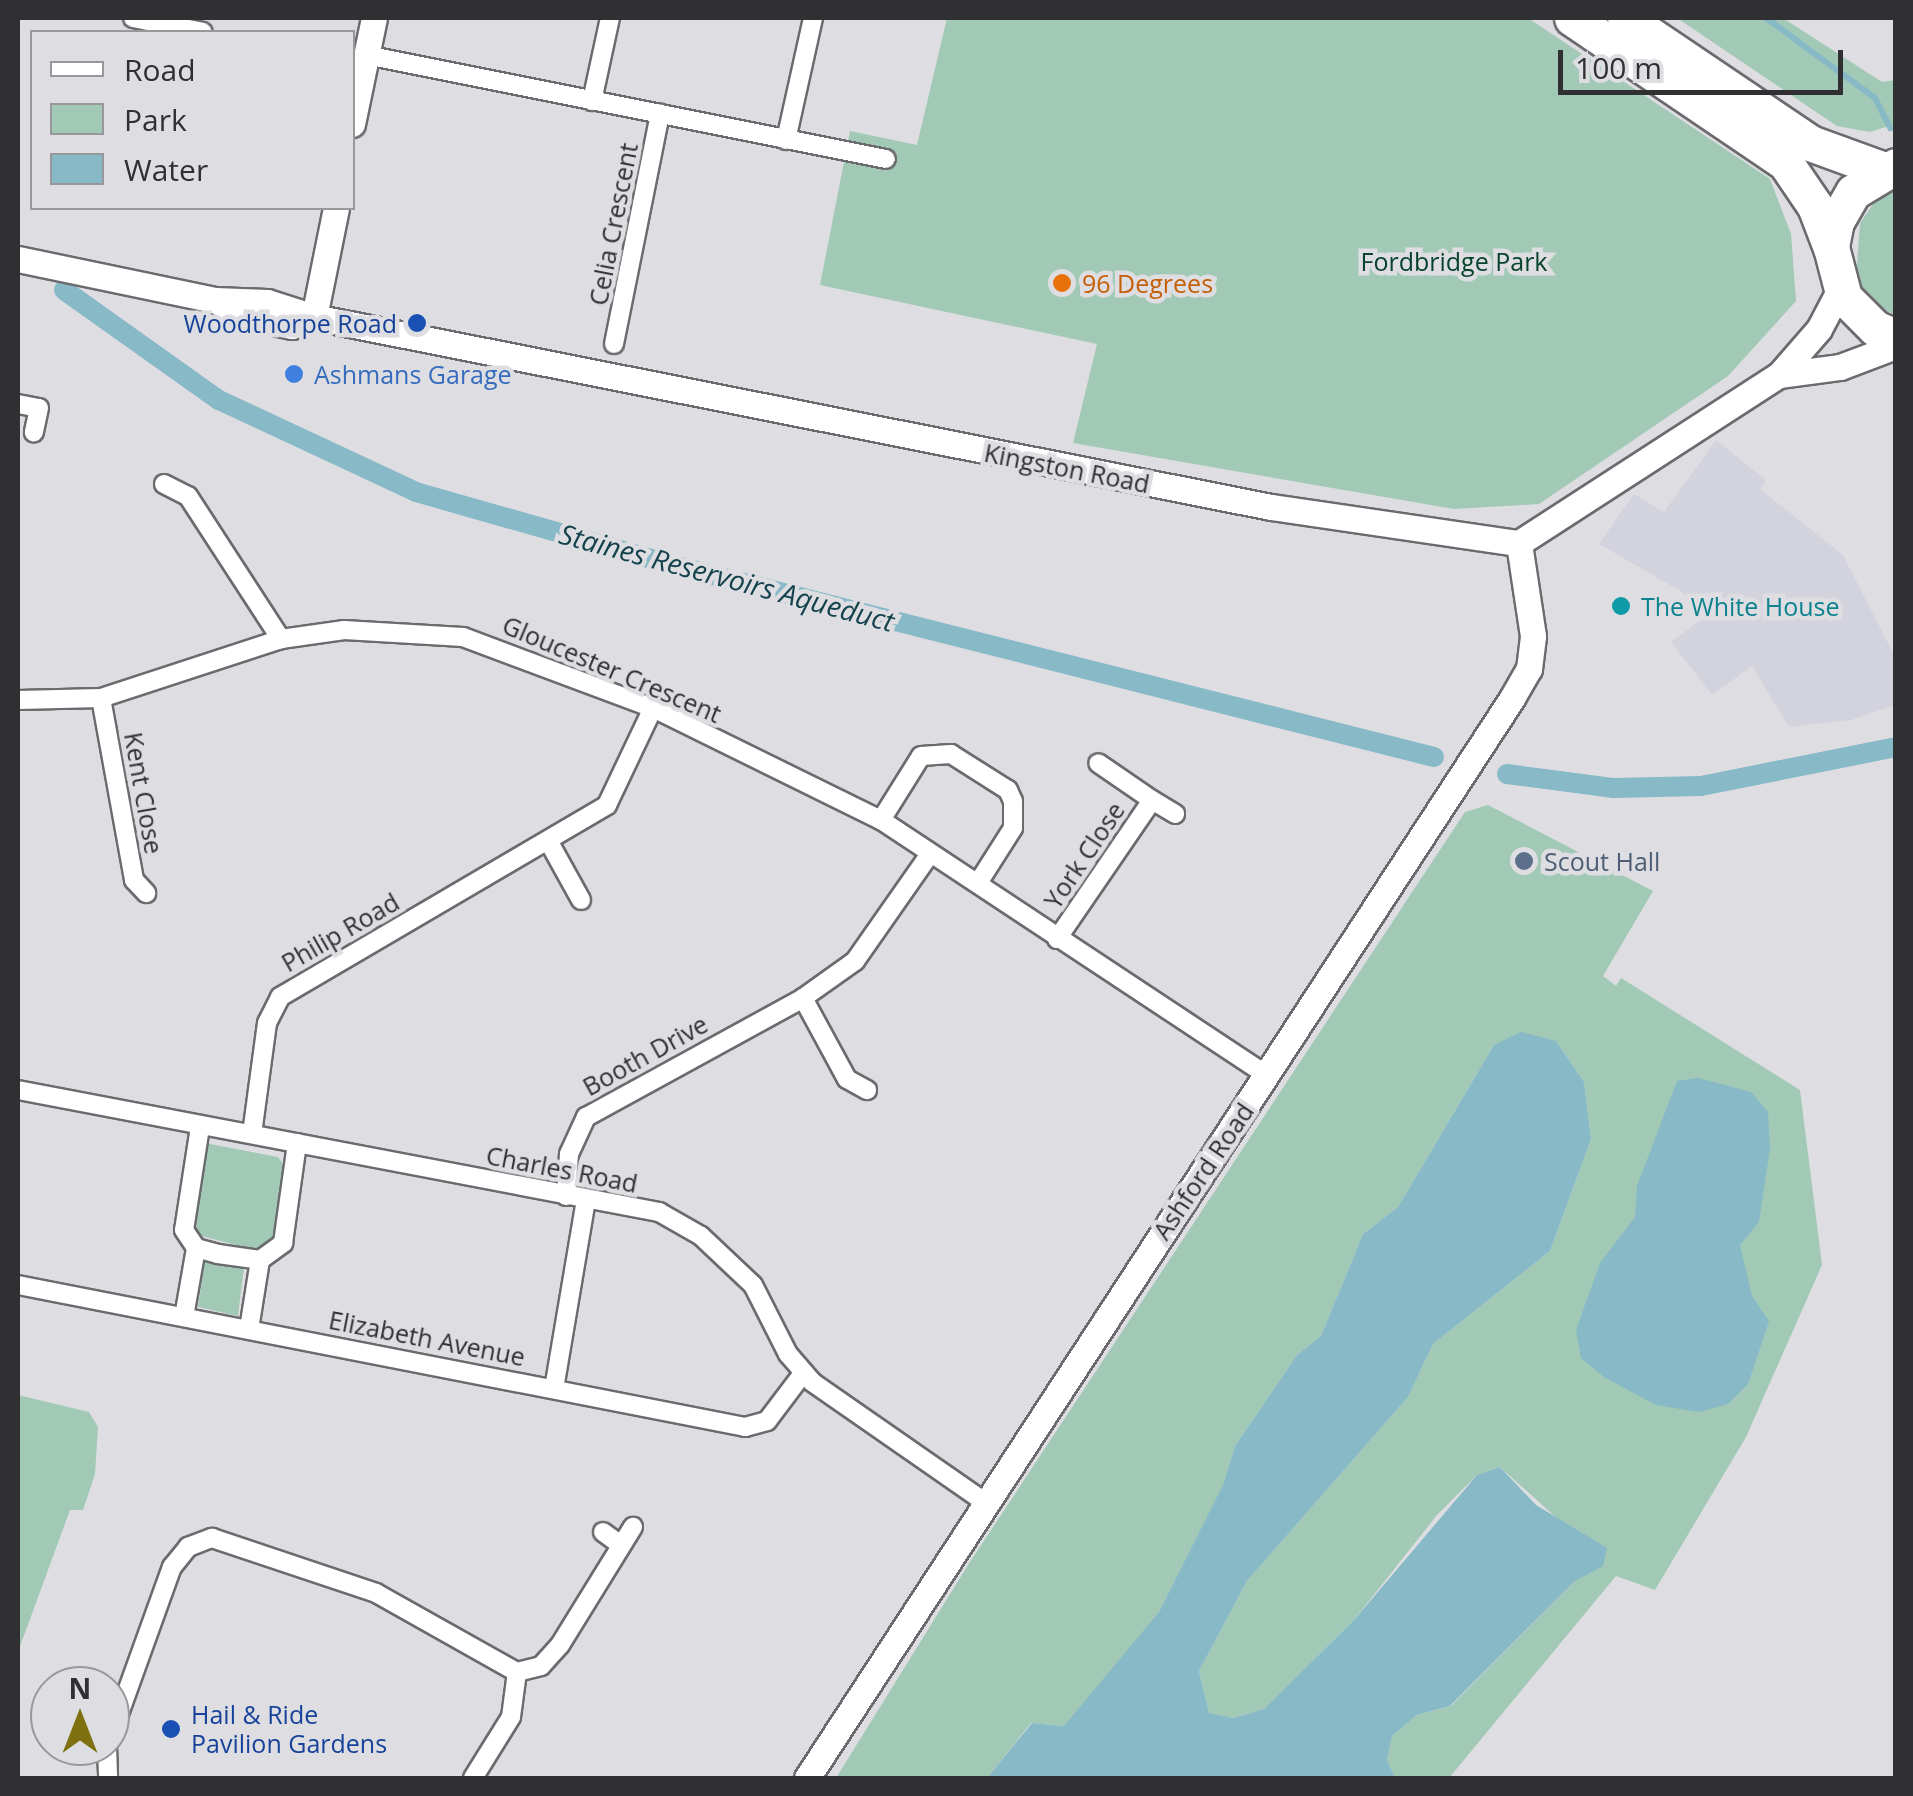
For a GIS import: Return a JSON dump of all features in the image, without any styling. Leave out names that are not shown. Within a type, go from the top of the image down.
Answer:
[{"type":"highway","points":[[1572,18],[1785,162],[1815,206],[1831,248],[1840,289],[1857,314],[1896,336]]},
{"type":"highway","points":[[1625,18],[1810,142],[1890,168]]},
{"type":"highway","points":[[1831,248],[1836,220],[1853,192],[1890,168]]},
{"type":"main road","points":[[355,103],[361,61],[374,18]]},
{"type":"main road","points":[[314,317],[336,210]]},
{"type":"main road","name":"Kingston Road","points":[[18,259],[215,300],[267,302],[314,317],[1271,508],[1518,543]]},
{"type":"main road","points":[[1518,543],[1779,375],[1819,329],[1840,289]]},
{"type":"main road","points":[[1779,375],[1840,368],[1896,346]]},
{"type":"main road","name":"Ashford Road","points":[[806,1778],[1268,1076],[1529,669],[1533,636],[1518,543]]},
{"type":"street","points":[[135,18],[193,30]]},
{"type":"street","points":[[592,100],[610,18]]},
{"type":"street","points":[[786,140],[813,18]]},
{"type":"street","name":"Celia Crescent","points":[[361,61],[592,100],[886,159]]},
{"type":"street","name":"Celia Crescent","points":[[614,344],[660,114]]},
{"type":"street","points":[[18,404],[38,408],[34,432]]},
{"type":"street","points":[[164,484],[188,496],[282,640]]},
{"type":"street","name":"Gloucester Crescent","points":[[18,700],[101,698],[282,640],[360,630],[463,636],[653,708],[881,820],[1268,1076]]},
{"type":"street","name":"Kent Close","points":[[101,698],[134,880],[146,893]]},
{"type":"street","name":"Philip Road","points":[[252,1134],[267,1022],[280,997],[550,844],[607,805],[653,708]]},
{"type":"street","points":[[881,820],[911,766],[935,752],[951,754],[1008,790],[1013,828],[978,883]]},
{"type":"street","name":"York Close","points":[[1098,763],[1174,814]]},
{"type":"street","name":"York Close","points":[[1057,938],[1152,800]]},
{"type":"street","points":[[550,844],[581,900]]},
{"type":"street","name":"Booth Drive","points":[[566,1196],[572,1142],[586,1117],[803,998],[855,961],[930,854]]},
{"type":"street","points":[[803,998],[847,1079],[866,1090]]},
{"type":"street","name":"Charles Road","points":[[18,1090],[658,1212],[702,1236],[753,1286],[804,1372],[986,1503]]},
{"type":"street","points":[[200,1127],[184,1216],[187,1240],[196,1248],[260,1260]]},
{"type":"street","points":[[249,1329],[260,1260],[283,1243],[296,1143]]},
{"type":"street","points":[[554,1389],[586,1200]]},
{"type":"street","points":[[184,1317],[196,1248]]},
{"type":"street","name":"Elizabeth Avenue","points":[[18,1285],[745,1427],[766,1421],[804,1372]]},
{"type":"street","points":[[130,1683],[172,1568],[188,1547],[212,1538],[376,1593],[518,1672],[541,1666],[560,1644],[633,1527]]},
{"type":"street","points":[[603,1532],[622,1545]]},
{"type":"street","points":[[473,1778],[511,1718],[518,1672]]},
{"type":"shaded area","points":[[1716,440],[1766,480],[1760,489],[1843,555],[1895,657],[1895,705],[1851,720],[1789,727],[1752,666],[1712,695],[1671,642],[1702,619],[1682,592],[1599,544],[1634,494],[1664,512]]},
{"type":"green space","name":"Fordbridge Park","points":[[947,18],[1528,18],[1770,179],[1791,234],[1796,301],[1728,376],[1539,504],[1454,509],[1073,443],[1097,344],[820,285],[850,131],[917,145]]},
{"type":"green space","points":[[1677,18],[1783,18],[1882,82],[1895,80],[1895,124],[1870,132],[1837,126]]},
{"type":"green space","points":[[1887,184],[1895,184],[1895,315],[1875,304],[1856,278],[1860,223]]},
{"type":"green space","points":[[1488,805],[1653,891],[1603,976],[1616,986],[1621,978],[1800,1090],[1822,1265],[1746,1437],[1655,1590],[1616,1576],[1449,1778],[1395,1778],[1387,1760],[1392,1736],[1417,1715],[1451,1706],[1575,1581],[1560,1521],[1500,1467],[1477,1475],[1437,1515],[1354,1620],[1264,1709],[1233,1718],[1209,1714],[1199,1671],[1247,1581],[1408,1397],[1433,1344],[1550,1251],[1591,1139],[1584,1082],[1556,1041],[1494,1045],[1398,1207],[1363,1234],[1321,1336],[1297,1355],[1235,1446],[1225,1482],[1159,1612],[1116,1669],[1064,1726],[1031,1723],[987,1778],[836,1778],[968,1565],[1465,812]]},
{"type":"green space","points":[[205,1143],[278,1157],[284,1165],[272,1241],[259,1251],[194,1234]]},
{"type":"green space","points":[[205,1260],[244,1267],[238,1316],[198,1307]]},
{"type":"green space","points":[[18,1395],[89,1412],[98,1427],[95,1474],[83,1510],[70,1510],[18,1652]]},
{"type":"water","points":[[1521,1032],[1556,1041],[1584,1082],[1591,1139],[1550,1251],[1433,1344],[1408,1397],[1247,1581],[1199,1671],[1209,1713],[1233,1718],[1264,1709],[1354,1620],[1477,1475],[1500,1467],[1536,1505],[1607,1548],[1603,1566],[1575,1581],[1450,1706],[1417,1715],[1392,1736],[1387,1760],[1395,1778],[987,1778],[1032,1723],[1064,1726],[1159,1612],[1224,1483],[1235,1446],[1297,1355],[1321,1336],[1363,1234],[1398,1207],[1494,1045]]},
{"type":"water","points":[[1698,1078],[1751,1092],[1768,1112],[1770,1148],[1759,1222],[1740,1245],[1752,1296],[1769,1321],[1748,1384],[1728,1404],[1699,1412],[1656,1405],[1604,1377],[1581,1358],[1576,1330],[1600,1263],[1635,1217],[1637,1186],[1677,1081]]},
{"type":"waterway","points":[[1766,18],[1875,98],[1890,128]]},
{"type":"waterway","name":"Staines Reservoirs Aqueduct","points":[[64,290],[219,400],[416,492],[665,563],[1434,757]]},
{"type":"waterway","name":"Staines Reservoirs Aqueduct","points":[[1507,774],[1614,788],[1701,786],[1896,747]]},
{"type":"place","name":"96 Degrees","points":[[1062,283]]},
{"type":"place","name":"Woodthorpe Road","points":[[417,323]]},
{"type":"place","name":"Ashmans Garage","points":[[294,374]]},
{"type":"place","name":"The White House","points":[[1621,606]]},
{"type":"place","name":"Scout Hall","points":[[1524,861]]},
{"type":"place","name":"Hail & Ride Pavilion Gardens","points":[[171,1729]]}]
